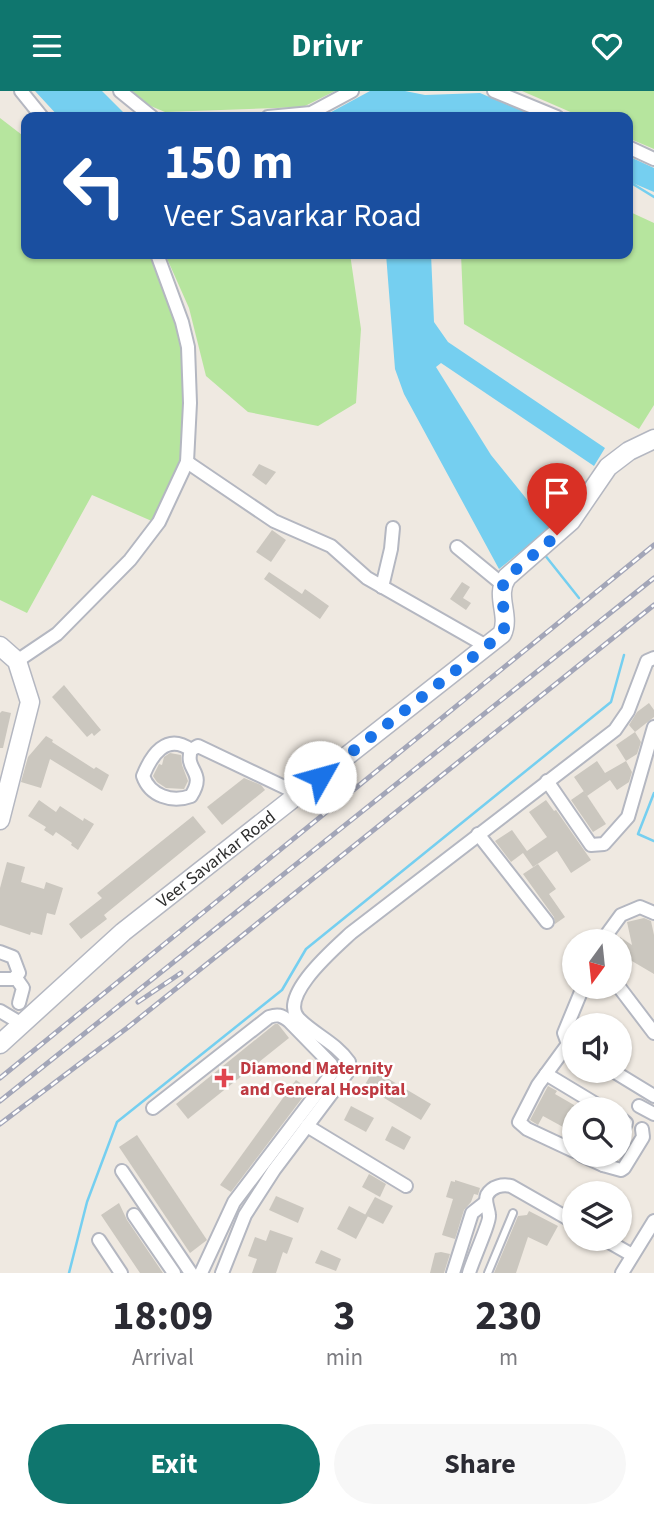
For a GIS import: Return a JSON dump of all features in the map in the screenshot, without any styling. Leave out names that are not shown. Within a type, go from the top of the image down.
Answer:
[{"type":"street","points":[[22,91],[38,112]]},
{"type":"street","points":[[120,91],[146,112]]},
{"type":"street","points":[[313,112],[352,91]]},
{"type":"street","points":[[494,91],[544,112]]},
{"type":"street","points":[[633,149],[654,159]]},
{"type":"street","points":[[1,810],[30,702],[6,653],[57,634],[130,560],[159,522],[187,462],[190,403],[188,347],[182,322],[158,259]]},
{"type":"street","points":[[561,538],[608,467],[629,451],[654,439]]},
{"type":"street","points":[[457,547],[508,582],[578,526],[616,473],[639,455],[654,450]]},
{"type":"street","points":[[187,462],[274,520],[331,546],[367,578],[488,646]]},
{"type":"street","points":[[382,587],[393,528]]},
{"type":"street","name":"Veer Savarkar Road","points":[[0,1044],[88,966],[127,941],[302,795],[502,634],[506,625],[501,603],[508,582]]},
{"type":"street","name":"Veer Savarkar Road","points":[[302,795],[510,643],[514,632],[508,582]]},
{"type":"street","points":[[222,1273],[244,1215],[347,1073],[349,1062],[341,1051],[298,1018],[293,1010],[298,991],[324,959],[351,933],[615,730],[628,711],[647,661],[654,657]]},
{"type":"street","points":[[547,781],[591,845],[604,844],[628,817],[654,727]]},
{"type":"street","points":[[191,750],[186,746],[166,745],[159,749],[143,776],[149,789],[169,799],[191,796],[197,787],[198,777],[189,760],[191,750],[198,746],[302,795]]},
{"type":"street","points":[[478,834],[547,922]]},
{"type":"street","points":[[611,929],[621,915],[640,907],[654,913]]},
{"type":"street","points":[[0,952],[13,957],[19,973],[16,978]]},
{"type":"street","points":[[0,979],[16,978]]},
{"type":"street","points":[[16,978],[23,988],[19,1003]]},
{"type":"street","points":[[629,999],[654,1033]]},
{"type":"street","points":[[1,1012],[22,1024]]},
{"type":"street","points":[[153,1108],[276,1014],[289,1021],[331,1064],[332,1071],[327,1080],[233,1202],[201,1273]]},
{"type":"street","points":[[562,1056],[538,1085],[519,1122],[527,1129],[562,1145]]},
{"type":"street","points":[[546,1074],[584,1097]]},
{"type":"street","points":[[632,1083],[654,1096]]},
{"type":"street","points":[[639,1106],[654,1114]]},
{"type":"street","points":[[307,1126],[405,1186]]},
{"type":"street","points":[[632,1155],[643,1137],[642,1129]]},
{"type":"street","points":[[122,1171],[191,1273]]},
{"type":"street","points":[[469,1273],[490,1218],[486,1202],[487,1195],[493,1189],[504,1184],[511,1186],[562,1215]]},
{"type":"street","points":[[453,1273],[472,1213],[486,1202]]},
{"type":"street","points":[[134,1215],[174,1273]]},
{"type":"street","points":[[622,1273],[654,1221]]},
{"type":"street","points":[[467,1228],[482,1234]]},
{"type":"street","points":[[99,1240],[121,1273]]},
{"type":"street","points":[[625,1251],[632,1255]]},
{"type":"lane","points":[[488,1273],[513,1213]]},
{"type":"green space","points":[[131,91],[335,91],[303,107],[165,112],[141,102]]},
{"type":"green space","points":[[522,91],[654,91],[654,149],[633,140],[633,112],[570,112]]},
{"type":"green space","points":[[0,118],[21,134],[21,259],[153,259],[183,340],[186,400],[182,454],[154,522],[92,495],[27,613],[0,600]]},
{"type":"green space","points":[[633,213],[654,223],[654,405],[639,429],[464,324],[461,259],[633,259]]},
{"type":"green space","points":[[167,259],[351,259],[361,329],[356,403],[318,426],[248,412],[206,376],[189,308]]},
{"type":"water","points":[[35,91],[102,91],[123,112],[54,112]]},
{"type":"water","points":[[370,91],[405,91],[425,95],[480,93],[525,112],[331,112]]},
{"type":"water","points":[[633,158],[654,168],[654,192],[633,183]]},
{"type":"water","points":[[386,259],[431,259],[434,322],[448,342],[605,448],[594,466],[441,363],[436,367],[491,455],[550,528],[499,569],[404,394],[395,369]]},
{"type":"building","points":[[259,464],[276,472],[266,485],[252,475]]},
{"type":"building","points":[[272,530],[286,540],[271,562],[256,552]]},
{"type":"building","points":[[269,572],[302,594],[305,589],[329,606],[320,619],[264,579]]},
{"type":"building","points":[[462,582],[470,587],[463,598],[471,603],[466,610],[450,599]]},
{"type":"building","points":[[64,685],[101,730],[94,736],[92,733],[87,737],[52,697]]},
{"type":"building","points":[[649,703],[654,710],[654,717],[635,732],[629,725],[637,712]]},
{"type":"building","points":[[0,713],[11,713],[3,748],[0,748]]},
{"type":"building","points":[[635,732],[641,742],[637,754],[626,761],[616,745]]},
{"type":"building","points":[[46,736],[94,769],[96,767],[109,775],[102,791],[50,759],[41,788],[21,782],[28,757]]},
{"type":"building","points":[[170,753],[181,755],[188,781],[184,789],[166,788],[153,776],[159,764],[162,765],[164,757]]},
{"type":"building","points":[[597,761],[605,773],[626,761],[632,772],[629,782],[617,790],[610,780],[587,796],[574,777]]},
{"type":"building","points":[[244,778],[261,785],[265,790],[222,825],[207,807]]},
{"type":"building","points":[[584,791],[606,824],[593,832],[571,800]]},
{"type":"building","points":[[39,800],[56,812],[60,806],[83,821],[84,818],[94,824],[78,850],[56,832],[53,836],[44,830],[46,827],[28,816]]},
{"type":"building","points":[[546,800],[591,860],[571,873],[557,851],[533,867],[523,853],[511,862],[495,841],[512,830],[527,851],[547,837],[529,812]]},
{"type":"building","points":[[193,816],[206,832],[104,915],[107,919],[81,939],[69,924],[102,898],[97,893]]},
{"type":"building","points":[[7,862],[25,867],[21,882],[44,889],[46,882],[63,888],[55,915],[47,913],[42,935],[31,932],[30,935],[0,925],[0,888]]},
{"type":"building","points":[[538,864],[556,889],[549,894],[565,917],[555,924],[554,917],[523,874]]},
{"type":"building","points":[[644,918],[651,921],[654,935],[654,974],[632,961],[632,929],[629,929],[627,922]]},
{"type":"building","points":[[278,1024],[289,1038],[188,1119],[176,1104]]},
{"type":"building","points":[[375,1068],[383,1073],[382,1075],[431,1104],[421,1120],[364,1086]]},
{"type":"building","points":[[296,1080],[309,1089],[231,1192],[220,1185]]},
{"type":"building","points":[[548,1086],[557,1091],[555,1094],[562,1098],[562,1126],[543,1116],[538,1125],[530,1120]]},
{"type":"building","points":[[351,1106],[374,1118],[366,1132],[344,1120]]},
{"type":"building","points":[[392,1126],[411,1137],[404,1150],[385,1140]]},
{"type":"building","points":[[137,1135],[207,1240],[190,1253],[119,1147]]},
{"type":"building","points":[[369,1174],[386,1184],[380,1197],[362,1187]]},
{"type":"building","points":[[451,1181],[480,1188],[478,1195],[474,1194],[464,1210],[455,1239],[442,1235],[453,1199],[446,1197]]},
{"type":"building","points":[[276,1196],[304,1208],[298,1223],[269,1210]]},
{"type":"building","points":[[375,1197],[393,1206],[383,1224],[365,1215]]},
{"type":"building","points":[[119,1203],[127,1220],[163,1273],[140,1273],[101,1215]]},
{"type":"building","points":[[349,1206],[368,1216],[356,1239],[337,1229]]},
{"type":"building","points":[[529,1211],[558,1226],[547,1246],[528,1237],[516,1273],[494,1273],[518,1216],[527,1215]]},
{"type":"building","points":[[270,1230],[293,1238],[287,1254],[283,1252],[276,1273],[252,1273],[257,1259],[248,1256],[255,1237],[266,1241]]},
{"type":"building","points":[[321,1250],[341,1259],[336,1271],[315,1263]]},
{"type":"building","points":[[435,1253],[450,1254],[444,1273],[430,1273]]},
{"type":"waterway","points":[[633,184],[654,197]]},
{"type":"waterway","points":[[544,554],[579,598]]},
{"type":"waterway","points":[[69,1273],[87,1202],[117,1122],[282,990],[306,949],[611,702],[624,655]]},
{"type":"waterway","points":[[654,793],[638,834],[654,841]]},
{"type":"railway","points":[[0,1078],[654,545]]},
{"type":"railway","points":[[0,1101],[654,578]]},
{"type":"railway","points":[[0,1124],[127,1028],[654,605]]},
{"type":"railway","points":[[138,1002],[181,973]]},
{"type":"place","name":"Diamond Maternity and General Hospital","points":[[224,1078]]},
{"type":"route","points":[[320,777],[502,634],[506,625],[501,603],[502,584],[557,535]]}]
